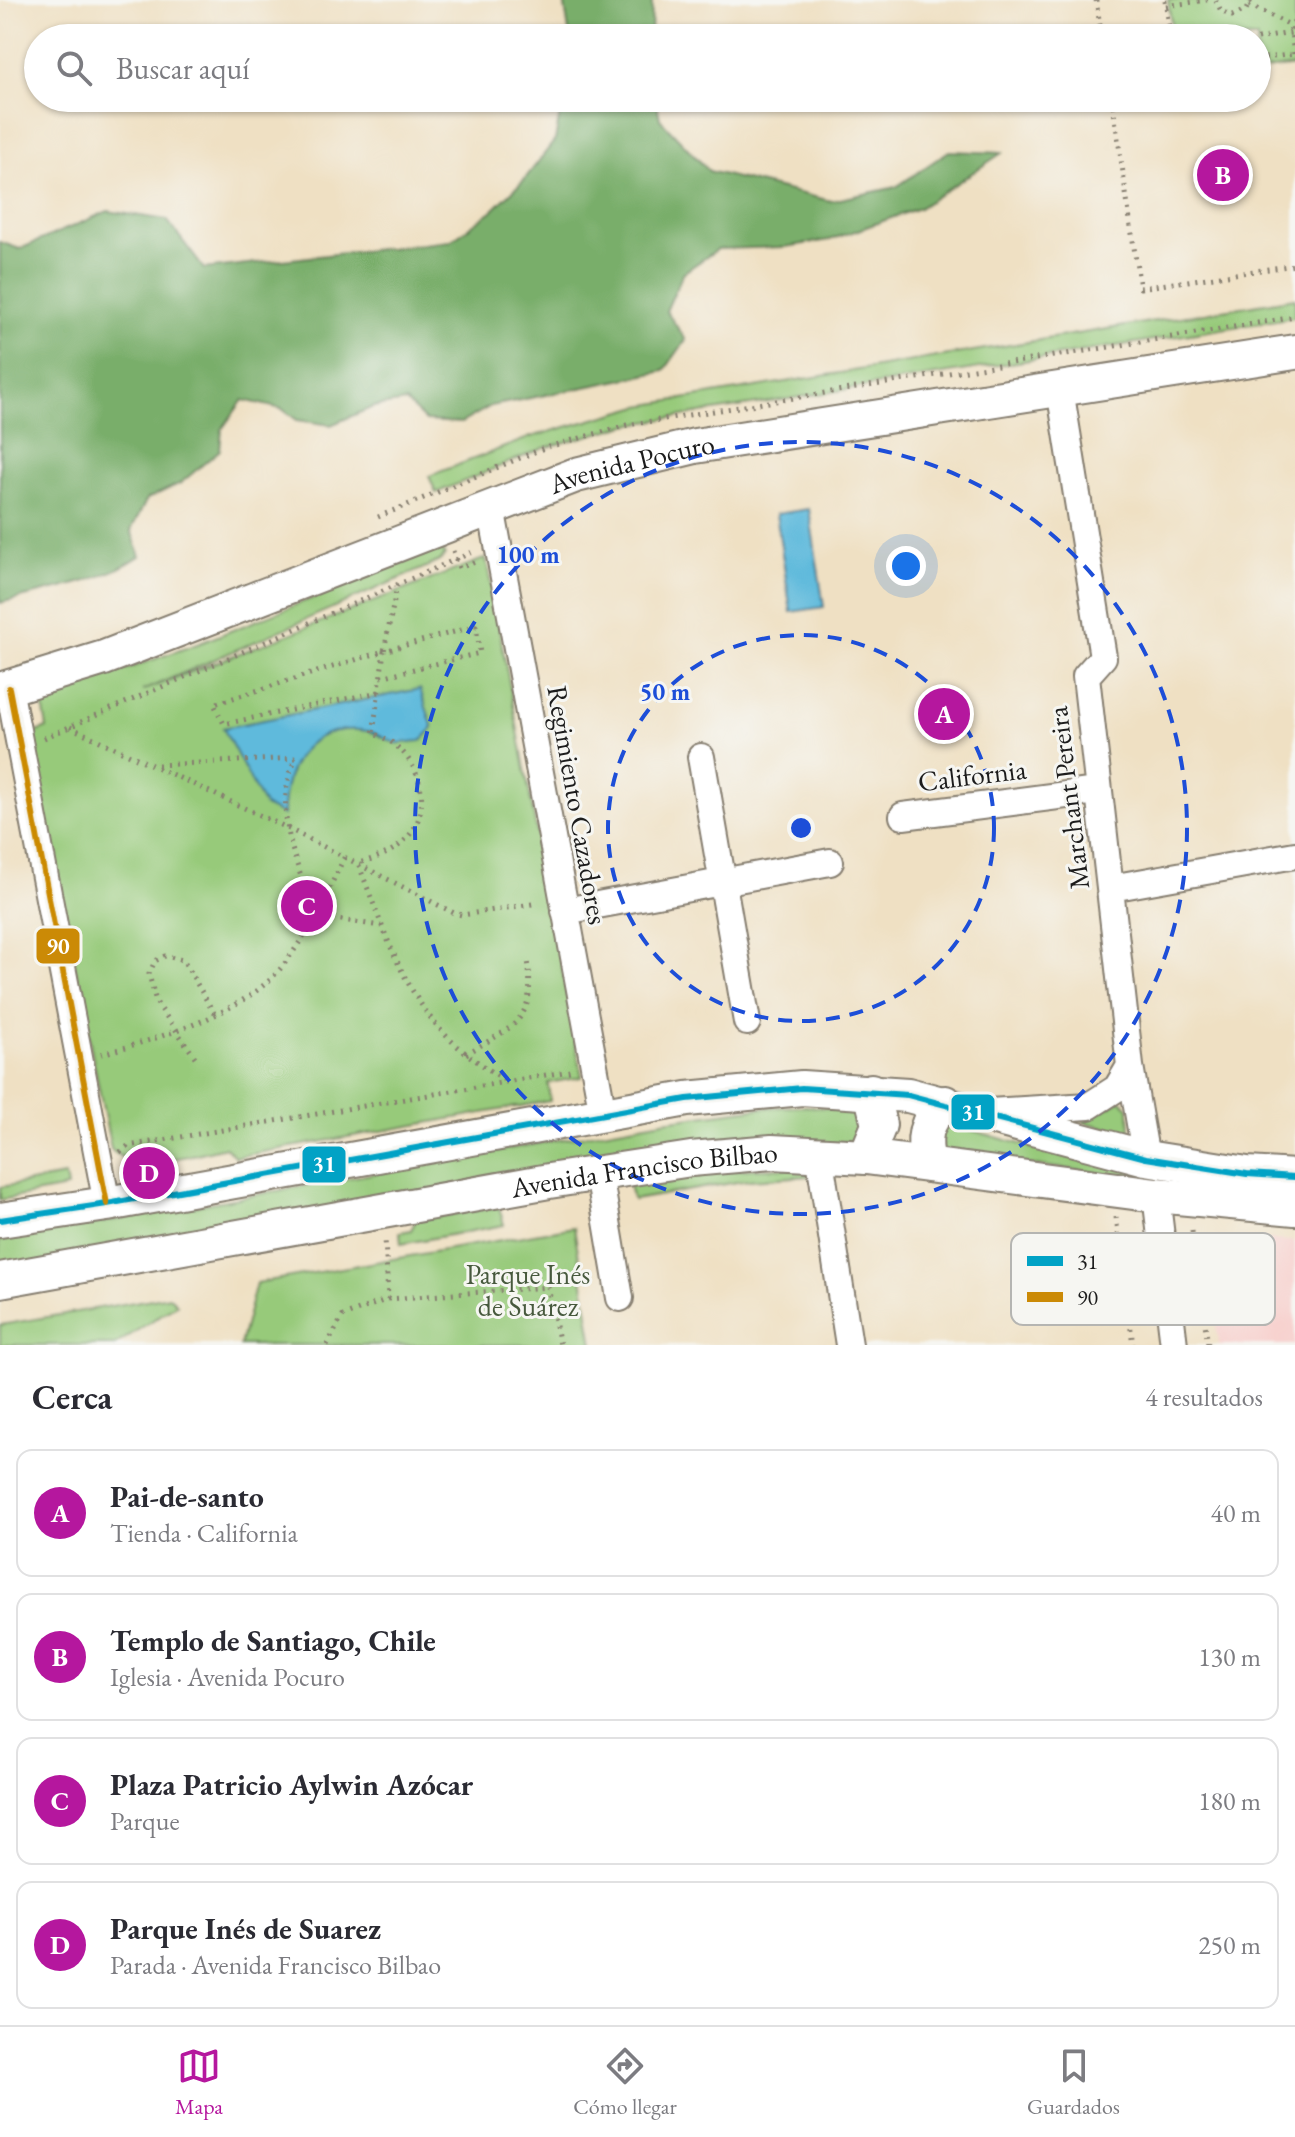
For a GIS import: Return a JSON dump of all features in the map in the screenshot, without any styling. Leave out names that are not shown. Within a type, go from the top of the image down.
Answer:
[{"type":"main road","name":"Avenida Pocuro","points":[[4,689],[104,658],[436,510],[491,535],[576,475],[664,451],[1295,352]]},
{"type":"main road","name":"Avenida Francisco Bilbao","points":[[0,1220],[107,1204],[603,1114],[766,1089],[871,1091],[945,1103],[1146,1158],[1247,1174],[1295,1177]]},
{"type":"main road","points":[[866,1157],[879,1125],[871,1091]]},
{"type":"main road","points":[[929,1165],[924,1134],[929,1120],[945,1103]]},
{"type":"main road","name":"Avenida Francisco Bilbao","points":[[0,1280],[715,1156],[819,1153],[866,1157],[1156,1195],[1295,1208]]},
{"type":"street","name":"Marchant Pereira","points":[[1060,389],[1103,657],[1086,676],[1130,1066],[1146,1158]]},
{"type":"street","name":"Regimiento Cazadores","points":[[491,535],[603,1114]]},
{"type":"street","points":[[4,689],[20,748],[107,1204]]},
{"type":"street","points":[[701,757],[747,1022]]},
{"type":"street","name":"California","points":[[903,816],[1097,791]]},
{"type":"street","points":[[1111,888],[1295,855]]},
{"type":"street","points":[[564,905],[830,862]]},
{"type":"street","points":[[986,1113],[1089,1106],[1109,1096],[1130,1066]]},
{"type":"street","points":[[819,1153],[849,1345]]},
{"type":"street","points":[[599,1174],[620,1298]]},
{"type":"street","points":[[1156,1195],[1161,1233]]},
{"type":"street","points":[[1172,1325],[1174,1345]]},
{"type":"path","points":[[1096,0],[1100,24]]},
{"type":"path","points":[[1169,24],[1165,3],[1207,0]]},
{"type":"path","points":[[1216,0],[1221,11],[1232,16],[1241,14],[1250,3],[1292,24],[1295,54],[1271,57]]},
{"type":"path","points":[[1271,37],[1291,33]]},
{"type":"path","points":[[1114,112],[1140,288],[1295,265]]},
{"type":"path","points":[[436,510],[459,568],[491,535]]},
{"type":"path","points":[[20,748],[456,561],[491,535]]},
{"type":"path","points":[[358,863],[382,857],[400,844],[411,833],[419,816],[418,779],[404,749],[373,734],[384,651],[397,586]]},
{"type":"path","points":[[379,692],[224,724],[214,704],[476,626],[480,653],[381,677]]},
{"type":"path","points":[[70,727],[285,827],[462,915],[564,905]]},
{"type":"path","points":[[155,765],[296,758],[287,783],[285,827],[315,916]]},
{"type":"path","points":[[80,1059],[176,1029],[243,1001],[273,977],[315,916],[345,856]]},
{"type":"path","points":[[358,863],[382,926],[415,993],[438,1027],[466,1054],[506,1081]]},
{"type":"path","points":[[315,916],[382,926]]},
{"type":"path","points":[[195,1057],[156,1002],[149,974],[155,961],[165,956],[183,960],[214,1013]]},
{"type":"path","points":[[466,1054],[504,1031],[527,1009],[531,987],[528,960]]},
{"type":"path","points":[[100,1167],[128,1146],[506,1081],[584,1069],[595,1071]]},
{"type":"path","points":[[380,1212],[387,1252],[388,1299]]},
{"type":"path","points":[[1116,1216],[1118,1233]]},
{"type":"path","points":[[327,1345],[343,1316],[388,1299],[548,1287],[560,1345]]},
{"type":"path","points":[[1130,1325],[1133,1345]]},
{"type":"path","points":[[1205,1325],[1208,1345]]},
{"type":"shaded area","points":[[1275,1240],[1295,1241],[1295,1345],[1219,1345],[1216,1325],[1275,1325]]},
{"type":"green space","points":[[564,0],[652,0],[651,24],[568,24]]},
{"type":"green space","points":[[1168,0],[1295,0],[1295,66],[1271,69],[1271,24],[1171,24]]},
{"type":"green space","points":[[560,112],[659,112],[660,119],[709,171],[831,201],[896,187],[949,151],[1002,153],[919,208],[830,240],[785,247],[718,249],[683,273],[666,311],[686,340],[664,371],[491,406],[461,423],[426,421],[406,402],[373,407],[331,425],[297,420],[282,409],[243,400],[222,429],[220,450],[181,483],[147,499],[131,530],[140,556],[90,580],[0,603],[0,242],[20,249],[108,211],[167,220],[204,269],[450,241],[493,210],[524,180],[555,140]]},
{"type":"green space","points":[[1295,298],[1295,317],[627,425],[544,448],[436,493],[429,476],[531,437],[640,406]]},
{"type":"green space","points":[[441,547],[445,555],[440,561],[142,691],[486,558],[582,1077],[548,1083],[550,1101],[235,1157],[226,1147],[166,1160],[121,1157],[111,1149],[29,735],[47,728],[42,699],[200,643]]},
{"type":"green space","points":[[1121,1100],[1129,1107],[1130,1133],[1083,1122]]},
{"type":"green space","points":[[807,1106],[863,1112],[864,1139],[0,1269],[0,1241],[663,1121],[760,1108]]},
{"type":"green space","points":[[946,1123],[1059,1155],[1213,1186],[944,1155],[937,1128]]},
{"type":"green space","points":[[808,1167],[809,1176],[749,1180],[633,1200],[628,1182],[695,1171]]},
{"type":"green space","points":[[65,1176],[67,1188],[0,1200],[0,1187]]},
{"type":"green space","points":[[499,1207],[504,1225],[401,1244],[400,1232],[411,1230],[416,1220]]},
{"type":"green space","name":"Parque Inés de Suárez","points":[[574,1227],[593,1345],[240,1345],[256,1283]]},
{"type":"green space","points":[[169,1296],[177,1304],[115,1345],[0,1345],[0,1325]]},
{"type":"water","points":[[809,509],[824,607],[791,612],[776,514]]},
{"type":"water","points":[[420,689],[433,728],[421,741],[396,743],[371,732],[347,730],[329,733],[315,740],[303,750],[294,764],[284,796],[283,815],[264,806],[223,728]]},
{"type":"transit line","name":"90","points":[[9,688],[107,1204]]},
{"type":"transit line","name":"31","points":[[0,1220],[107,1204],[687,1099],[802,1088],[908,1095],[1146,1158],[1247,1174],[1295,1177]]},
{"type":"place","name":"Templo de Santiago, Chile","points":[[1223,175]]},
{"type":"place","name":"Pai-de-santo","points":[[944,714]]},
{"type":"place","name":"Plaza Patricio Aylwin Azócar","points":[[307,906]]},
{"type":"place","name":"Parque Inés de Suarez","points":[[149,1173]]}]
